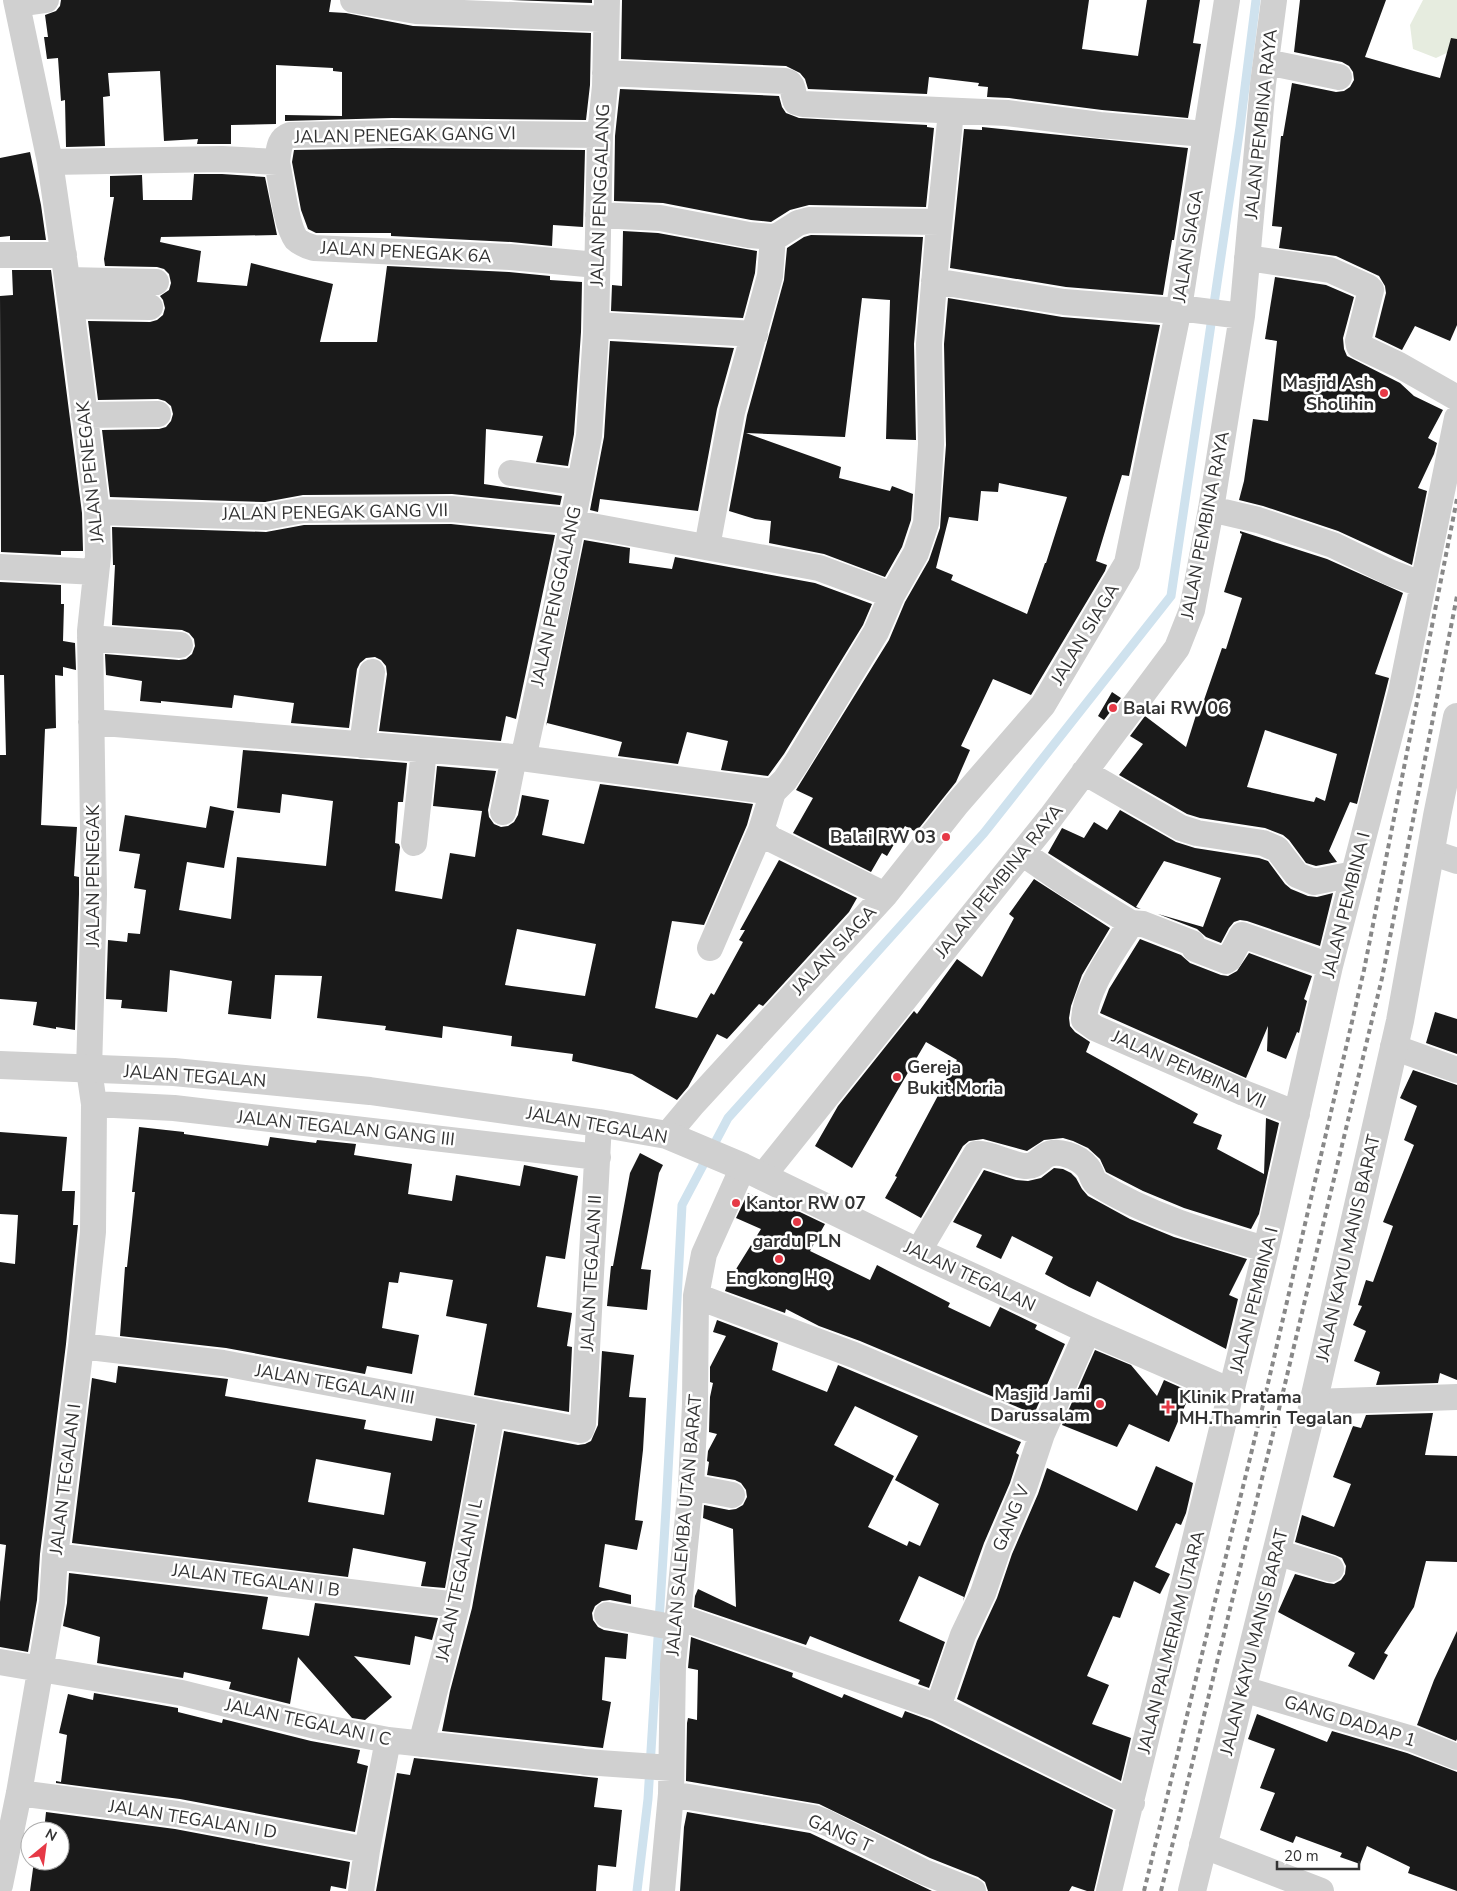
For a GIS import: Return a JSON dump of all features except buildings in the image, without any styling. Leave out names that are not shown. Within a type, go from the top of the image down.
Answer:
[{"type":"street","points":[[17,2],[46,0]]},
{"type":"street","points":[[353,0],[532,17],[607,9]]},
{"type":"street","name":"JALAN SIAGA","points":[[677,1139],[693,1104],[885,894],[957,804],[1042,705],[1127,563],[1187,309],[1206,134],[1227,0]]},
{"type":"street","name":"JALAN PEMBINA RAYA","points":[[748,1170],[1022,853],[1177,648],[1192,610],[1211,509],[1231,315],[1248,258],[1266,62],[1274,0]]},
{"type":"street","name":"JALAN PENEGAK","points":[[17,2],[50,162],[66,267],[97,512],[96,572],[90,638],[94,894],[89,1070]]},
{"type":"street","name":"JALAN PENGGALANG","points":[[503,812],[556,608],[589,436],[597,325],[600,135],[605,73],[607,9]]},
{"type":"street","points":[[1266,62],[1339,77]]},
{"type":"street","points":[[605,73],[785,81],[790,82],[793,86],[793,96],[796,102],[803,104],[1007,113],[1100,125],[1206,134]]},
{"type":"street","points":[[710,948],[761,830],[773,792],[785,780],[797,762],[876,632],[892,595],[916,553],[926,523],[931,444],[929,344],[939,222],[951,112]]},
{"type":"street","name":"JALAN PENEGAK GANG VI","points":[[50,162],[185,159],[277,162],[281,142],[290,135],[600,135]]},
{"type":"street","name":"JALAN PENEGAK 6A","points":[[277,162],[291,228],[296,239],[302,244],[314,248],[510,257],[598,265]]},
{"type":"street","points":[[598,215],[660,218],[749,235],[773,237],[798,223],[809,220],[939,222]]},
{"type":"street","points":[[706,547],[732,412],[770,276],[773,237]]},
{"type":"street","points":[[0,255],[66,267],[153,294],[71,306]]},
{"type":"street","points":[[1248,258],[1330,270],[1368,287],[1371,290],[1358,341],[1359,346],[1399,365],[1457,398]]},
{"type":"street","points":[[934,281],[1064,302],[1164,310],[1187,309],[1231,315]]},
{"type":"street","points":[[597,325],[754,334]]},
{"type":"street","points":[[84,415],[158,414]]},
{"type":"street","name":"JALAN PEMBINA I","points":[[1231,1392],[1266,1250],[1330,966],[1401,692],[1457,418]]},
{"type":"street","points":[[512,473],[580,483]]},
{"type":"street","name":"JALAN PENEGAK GANG VII","points":[[97,512],[266,517],[303,510],[452,509],[572,522],[819,568],[892,595]]},
{"type":"street","points":[[1211,509],[1258,520],[1333,545],[1389,572],[1423,585]]},
{"type":"street","points":[[0,567],[96,572]]},
{"type":"street","points":[[90,638],[180,645]]},
{"type":"street","points":[[362,745],[372,672]]},
{"type":"street","name":"JALAN KAYU MANIS BARAT","points":[[1192,1891],[1313,1402],[1400,1021],[1430,852],[1457,717]]},
{"type":"street","points":[[90,722],[518,758],[773,792]]},
{"type":"street","points":[[414,843],[424,750]]},
{"type":"street","points":[[1084,772],[1181,828],[1197,833],[1263,843],[1277,849],[1297,875],[1314,882],[1354,874]]},
{"type":"street","points":[[761,830],[771,839],[885,894]]},
{"type":"street","points":[[1430,852],[1457,861]]},
{"type":"street","points":[[1022,853],[1067,884],[1131,923],[1142,924],[1192,943],[1195,949],[1226,961],[1229,959],[1242,935],[1330,966]]},
{"type":"street","name":"JALAN PEMBINA VII","points":[[1131,923],[1091,990],[1084,1007],[1084,1020],[1095,1028],[1164,1057],[1196,1073],[1297,1114]]},
{"type":"street","points":[[1393,1047],[1457,1070]]},
{"type":"street","name":"JALAN TEGALAN","points":[[0,1065],[174,1072],[370,1091],[600,1122],[677,1139],[748,1170],[918,1252],[1088,1330],[1231,1392]]},
{"type":"street","name":"JALAN TEGALAN I","points":[[0,1885],[19,1793],[52,1602],[55,1556],[81,1346],[93,1232],[94,1104],[89,1070]]},
{"type":"street","points":[[174,1072],[174,1108]]},
{"type":"street","name":"JALAN TEGALAN GANG III","points":[[94,1104],[174,1108],[598,1157]]},
{"type":"street","name":"JALAN TEGALAN II","points":[[584,1424],[600,1122]]},
{"type":"street","points":[[918,1252],[976,1154],[981,1153],[1002,1161],[1026,1166],[1034,1165],[1047,1154],[1060,1153],[1070,1156],[1086,1165],[1090,1170],[1092,1179],[1096,1183],[1144,1209],[1193,1228],[1266,1250]]},
{"type":"street","name":"JALAN SALEMBA UTAN BARAT","points":[[662,1891],[673,1664],[691,1487],[695,1404],[696,1296],[704,1254],[748,1170]]},
{"type":"street","points":[[696,1296],[854,1355],[1042,1434]]},
{"type":"street","name":"GANG V","points":[[938,1707],[963,1635],[983,1593],[998,1549],[1024,1488],[1042,1434],[1088,1330]]},
{"type":"street","name":"JALAN TEGALAN III","points":[[81,1346],[224,1364],[576,1430],[581,1430],[584,1424]]},
{"type":"street","name":"JALAN PALMERIAM UTARA","points":[[1110,1891],[1231,1392]]},
{"type":"street","points":[[1313,1402],[1457,1397]]},
{"type":"street","name":"JALAN TEGALAN I L","points":[[421,1744],[457,1605],[492,1414]]},
{"type":"street","points":[[691,1487],[732,1495]]},
{"type":"street","points":[[1276,1552],[1331,1569]]},
{"type":"street","name":"JALAN TEGALAN I B","points":[[55,1556],[457,1605]]},
{"type":"street","points":[[607,1615],[677,1623],[938,1707],[1132,1803]]},
{"type":"street","name":"JALAN TEGALAN I C","points":[[0,1662],[182,1693],[315,1726],[388,1740],[590,1762],[668,1777]]},
{"type":"street","name":"GANG DADAP 1","points":[[1243,1689],[1412,1739],[1457,1757]]},
{"type":"street","points":[[361,1891],[388,1740]]},
{"type":"street","name":"GANG T","points":[[668,1777],[814,1818],[924,1872],[973,1891]]},
{"type":"street","name":"JALAN TEGALAN I D","points":[[19,1793],[177,1814],[367,1850]]},
{"type":"street","points":[[1202,1845],[1321,1891]]},
{"type":"shaded area","points":[[1423,0],[1457,0],[1457,51],[1453,50],[1436,58],[1413,49],[1410,25]]},
{"type":"waterway","points":[[637,1891],[648,1799],[682,1205],[728,1118],[984,833],[1171,596],[1240,127],[1256,0]]},
{"type":"railway","points":[[1144,1891],[1263,1405],[1364,970],[1457,499]]},
{"type":"railway","points":[[1161,1891],[1382,978],[1457,596]]},
{"type":"place","name":"Masjid Ash Sholihin","points":[[1384,393]]},
{"type":"place","name":"Balai RW 06","points":[[1113,708]]},
{"type":"place","name":"Balai RW 03","points":[[946,837]]},
{"type":"place","name":"Gereja Bukit Moria","points":[[897,1077]]},
{"type":"place","name":"Kantor RW 07","points":[[736,1203]]},
{"type":"place","name":"gardu PLN","points":[[797,1222]]},
{"type":"place","name":"Engkong HQ","points":[[779,1259]]},
{"type":"place","name":"Masjid Jami Darussalam","points":[[1100,1404]]},
{"type":"place","name":"Klinik Pratama MH.Thamrin Tegalan","points":[[1168,1407]]}]
